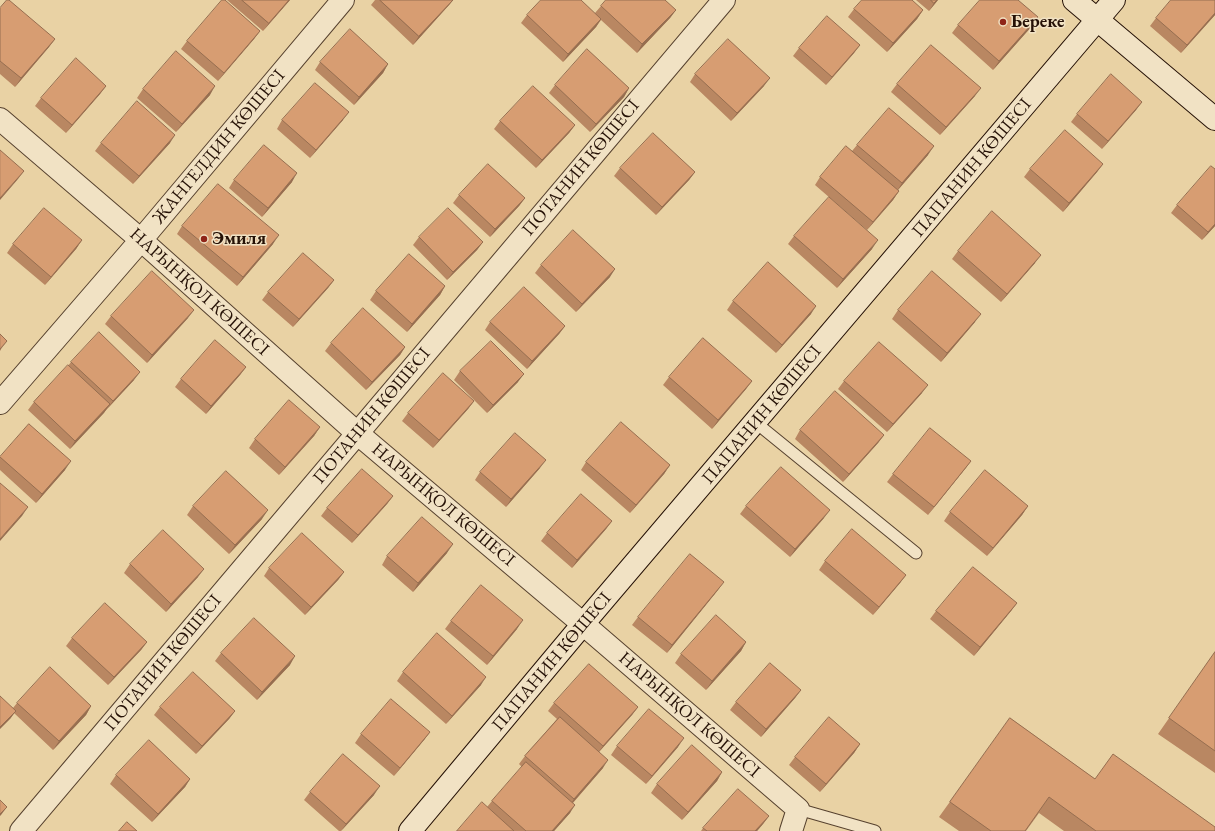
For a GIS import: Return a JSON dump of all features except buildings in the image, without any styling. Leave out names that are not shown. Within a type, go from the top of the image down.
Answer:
[{"type":"street","name":"ЖАНГЕЛДИН КӨШЕСІ","points":[[0,403],[141,240],[343,0]]},
{"type":"street","name":"ПОТАНИН КӨШЕСІ","points":[[21,831],[724,0]]},
{"type":"street","points":[[1074,0],[1215,119]]},
{"type":"street","name":"ПАПАНИН КӨШЕСІ","points":[[410,831],[583,624],[1114,0]]},
{"type":"street","name":"НАРЫНҚОЛ КӨШЕСІ","points":[[0,119],[141,240],[357,433],[583,624],[798,809]]},
{"type":"street","points":[[791,831],[798,809]]},
{"type":"lane","points":[[755,422],[916,553]]},
{"type":"lane","points":[[798,809],[875,831]]},
{"type":"place","name":"Береке","points":[[1003,22]]},
{"type":"place","name":"Эмиля","points":[[204,239]]}]
